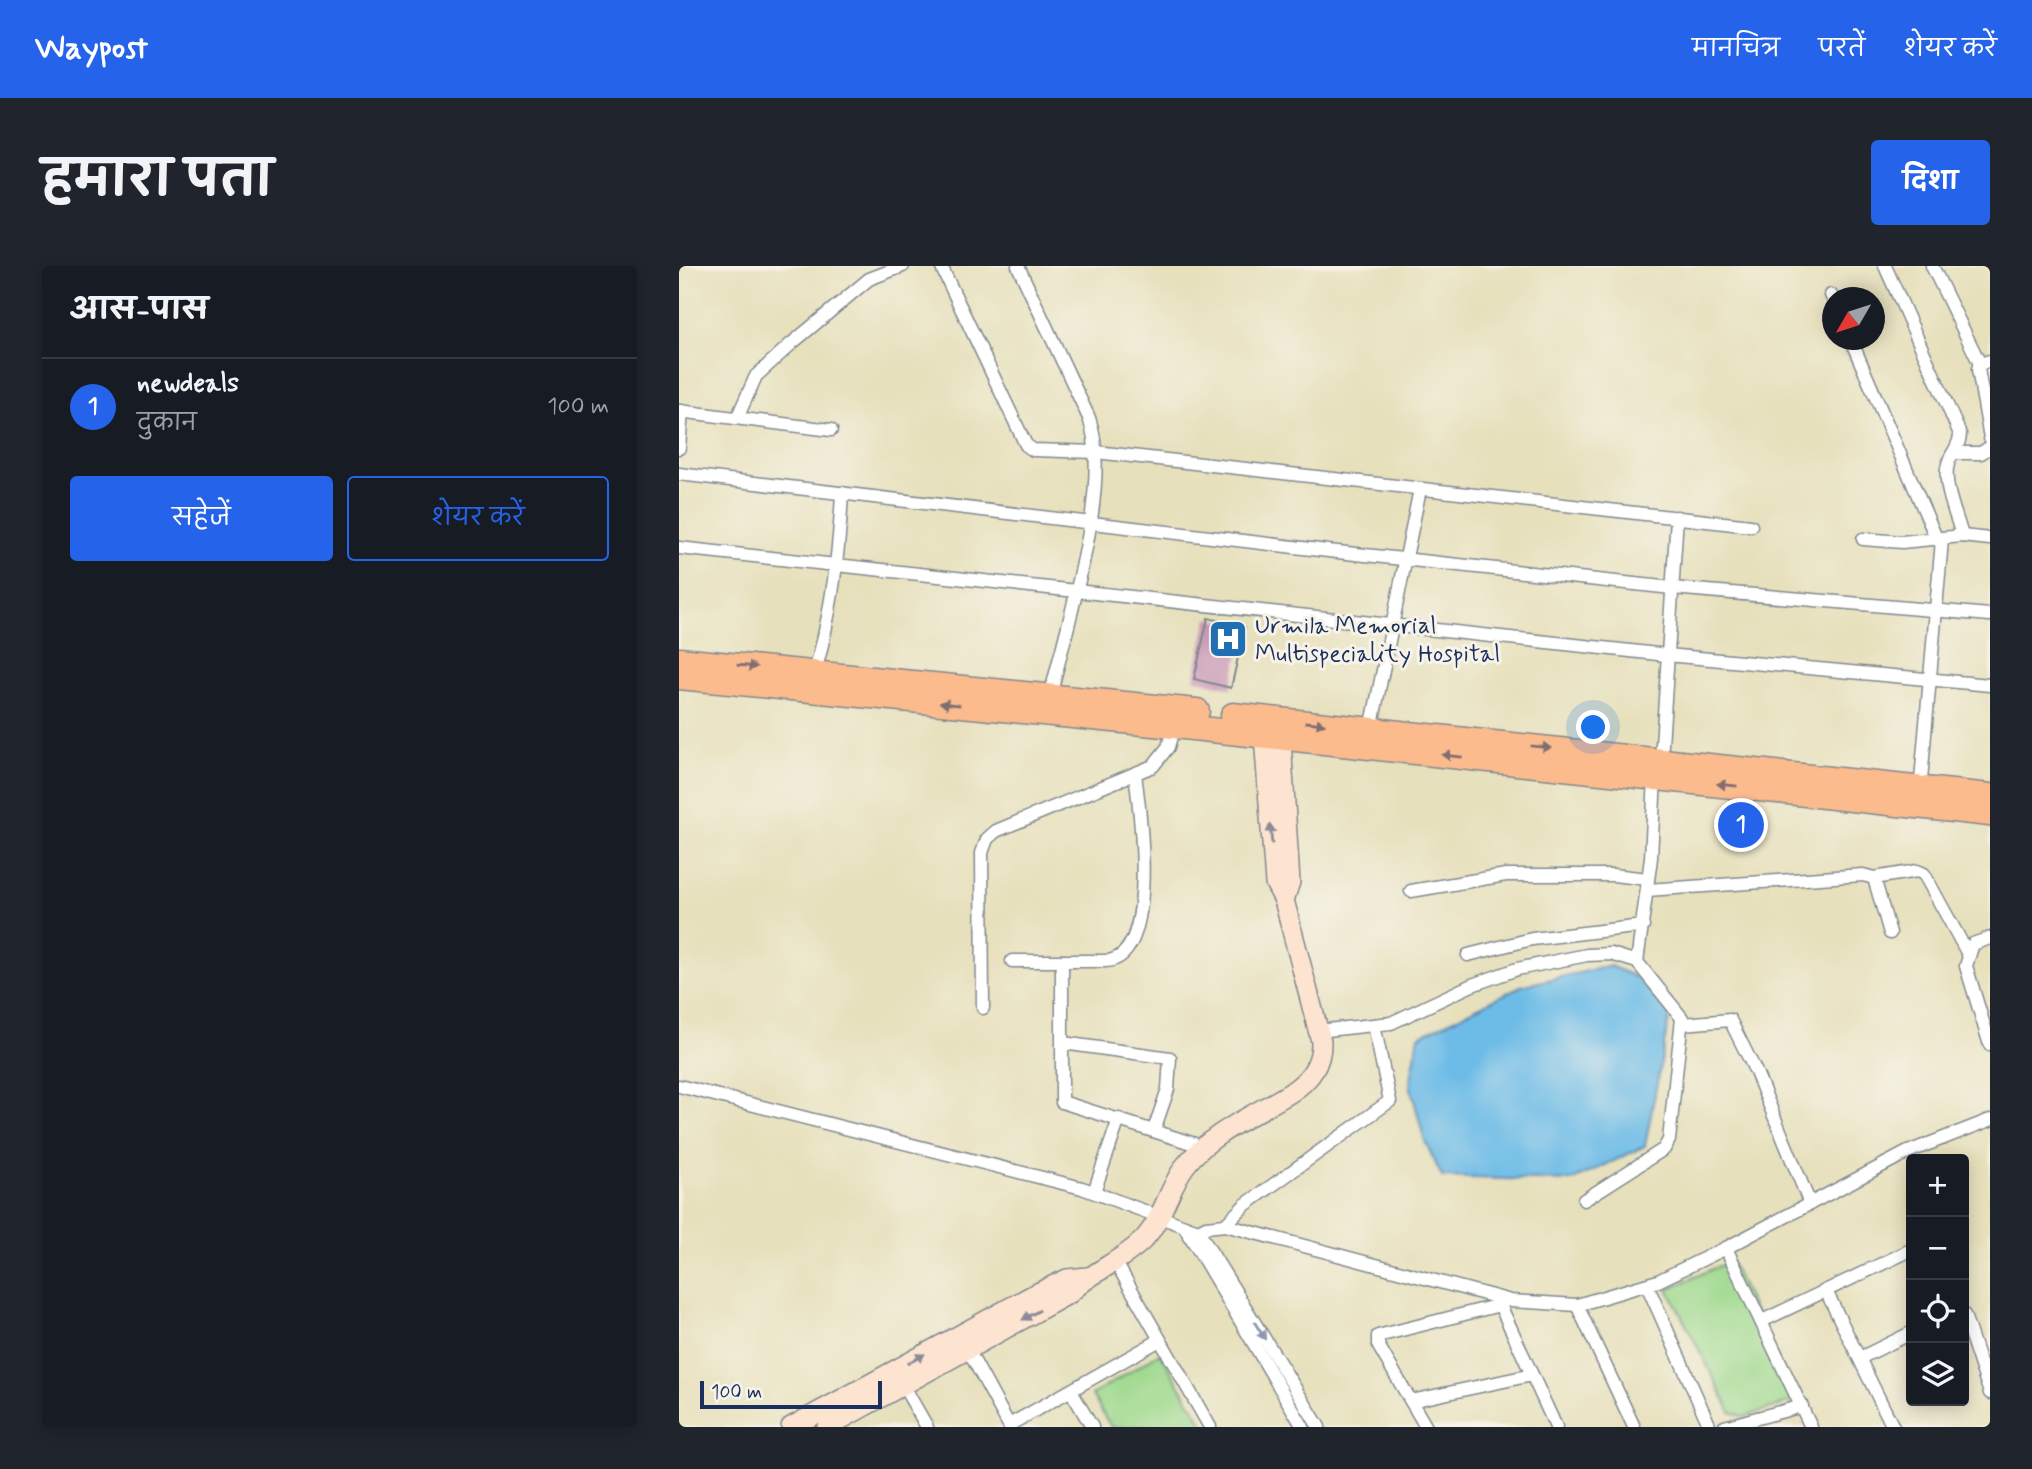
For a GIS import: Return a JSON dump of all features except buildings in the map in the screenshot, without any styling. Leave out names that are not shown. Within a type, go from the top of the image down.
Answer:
[{"type":"highway","points":[[679,660],[1050,697],[1271,728],[1919,798],[1990,814]]},
{"type":"highway","points":[[679,677],[1174,726],[1371,729],[1658,768]]},
{"type":"highway","points":[[1919,798],[1990,796]]},
{"type":"street","points":[[738,416],[756,376],[791,344],[869,279],[904,266]]},
{"type":"street","points":[[940,266],[1026,445],[1033,450],[1096,452],[1751,526]]},
{"type":"street","points":[[1885,266],[1960,434],[1946,474],[1962,536]]},
{"type":"street","points":[[1932,266],[1985,362],[1978,377],[1990,438]]},
{"type":"street","points":[[1022,267],[1095,435],[1096,452],[1089,524],[1050,697]]},
{"type":"street","points":[[1854,350],[1939,540],[1931,679],[1919,798]]},
{"type":"street","points":[[679,448],[680,411],[738,416],[831,430]]},
{"type":"street","points":[[1955,453],[1981,453],[1990,447]]},
{"type":"street","points":[[679,474],[1089,524],[1672,588],[1990,615]]},
{"type":"street","points":[[1371,729],[1420,489]]},
{"type":"street","points":[[815,672],[827,632],[839,564],[842,493]]},
{"type":"street","points":[[1637,962],[1658,768],[1677,517]]},
{"type":"street","points":[[1863,539],[1902,542],[1962,536],[1990,539]]},
{"type":"street","points":[[679,548],[1667,655],[1990,685]]},
{"type":"street","points":[[983,1008],[982,862],[987,839],[996,831],[1135,774],[1160,760],[1174,726]]},
{"type":"street","points":[[791,1427],[968,1350],[1070,1293],[1087,1277],[1115,1261],[1144,1239],[1160,1216],[1178,1177],[1204,1147],[1308,1078],[1322,1052],[1284,900],[1275,883],[1271,728]]},
{"type":"street","points":[[1012,961],[1118,960],[1130,946],[1143,892],[1140,813],[1135,774]]},
{"type":"street","points":[[1411,891],[1506,875],[1601,875],[1647,884],[1864,875],[1874,877],[1917,871],[1924,874],[1968,954]]},
{"type":"street","points":[[1874,877],[1890,933]]},
{"type":"street","points":[[1468,955],[1532,939],[1643,926]]},
{"type":"street","points":[[1989,1039],[1966,966],[1973,944],[1990,938]]},
{"type":"street","points":[[1318,1031],[1374,1025],[1412,1016],[1472,985],[1517,969],[1587,955],[1611,954],[1637,962],[1678,1010],[1683,1024],[1668,1144],[1584,1200]]},
{"type":"street","points":[[1062,961],[1062,1102],[1204,1147]]},
{"type":"street","points":[[1683,1024],[1730,1020],[1756,1072],[1810,1204]]},
{"type":"street","points":[[1225,1225],[1245,1205],[1390,1101],[1374,1025]]},
{"type":"street","points":[[1063,1042],[1170,1058],[1168,1089],[1154,1130]]},
{"type":"street","points":[[679,1086],[1094,1192],[1160,1216],[1191,1231],[1319,1427]]},
{"type":"street","points":[[1094,1192],[1119,1119]]},
{"type":"street","points":[[1914,1154],[1990,1119]]},
{"type":"street","points":[[1191,1231],[1225,1225],[1501,1302],[1577,1305],[1647,1285],[1906,1158]]},
{"type":"street","points":[[1191,1231],[1303,1427]]},
{"type":"street","points":[[1726,1248],[1811,1427]]},
{"type":"street","points":[[1762,1321],[1906,1252]]},
{"type":"street","points":[[1115,1261],[1210,1427]]},
{"type":"street","points":[[827,1427],[1033,1295],[1067,1279],[1087,1277]]},
{"type":"street","points":[[1647,1285],[1710,1427]]},
{"type":"street","points":[[1826,1292],[1893,1427]]},
{"type":"street","points":[[1501,1302],[1556,1427]]},
{"type":"street","points":[[1426,1427],[1378,1345],[1378,1336],[1501,1302]]},
{"type":"street","points":[[1577,1305],[1634,1427]]},
{"type":"street","points":[[1969,1330],[1990,1393]]},
{"type":"street","points":[[1860,1358],[1906,1335]]},
{"type":"street","points":[[968,1350],[1010,1426],[1160,1340]]},
{"type":"street","points":[[1411,1401],[1532,1375]]},
{"type":"street","points":[[894,1384],[927,1427]]},
{"type":"street","points":[[1071,1391],[1092,1427]]},
{"type":"street","points":[[1724,1427],[1802,1406]]},
{"type":"green space","points":[[1730,1261],[1797,1400],[1744,1417],[1731,1412],[1668,1289]]},
{"type":"green space","points":[[1160,1353],[1205,1427],[1111,1427],[1092,1395]]},
{"type":"water","points":[[1610,966],[1656,986],[1671,1008],[1645,1146],[1572,1181],[1442,1177],[1424,1139],[1410,1084],[1419,1036],[1521,986]]},
{"type":"place","name":"Urmila Memorial Multispeciality Hospital","points":[[1228,639]]},
{"type":"place","name":"newdeals","points":[[1741,825]]}]
